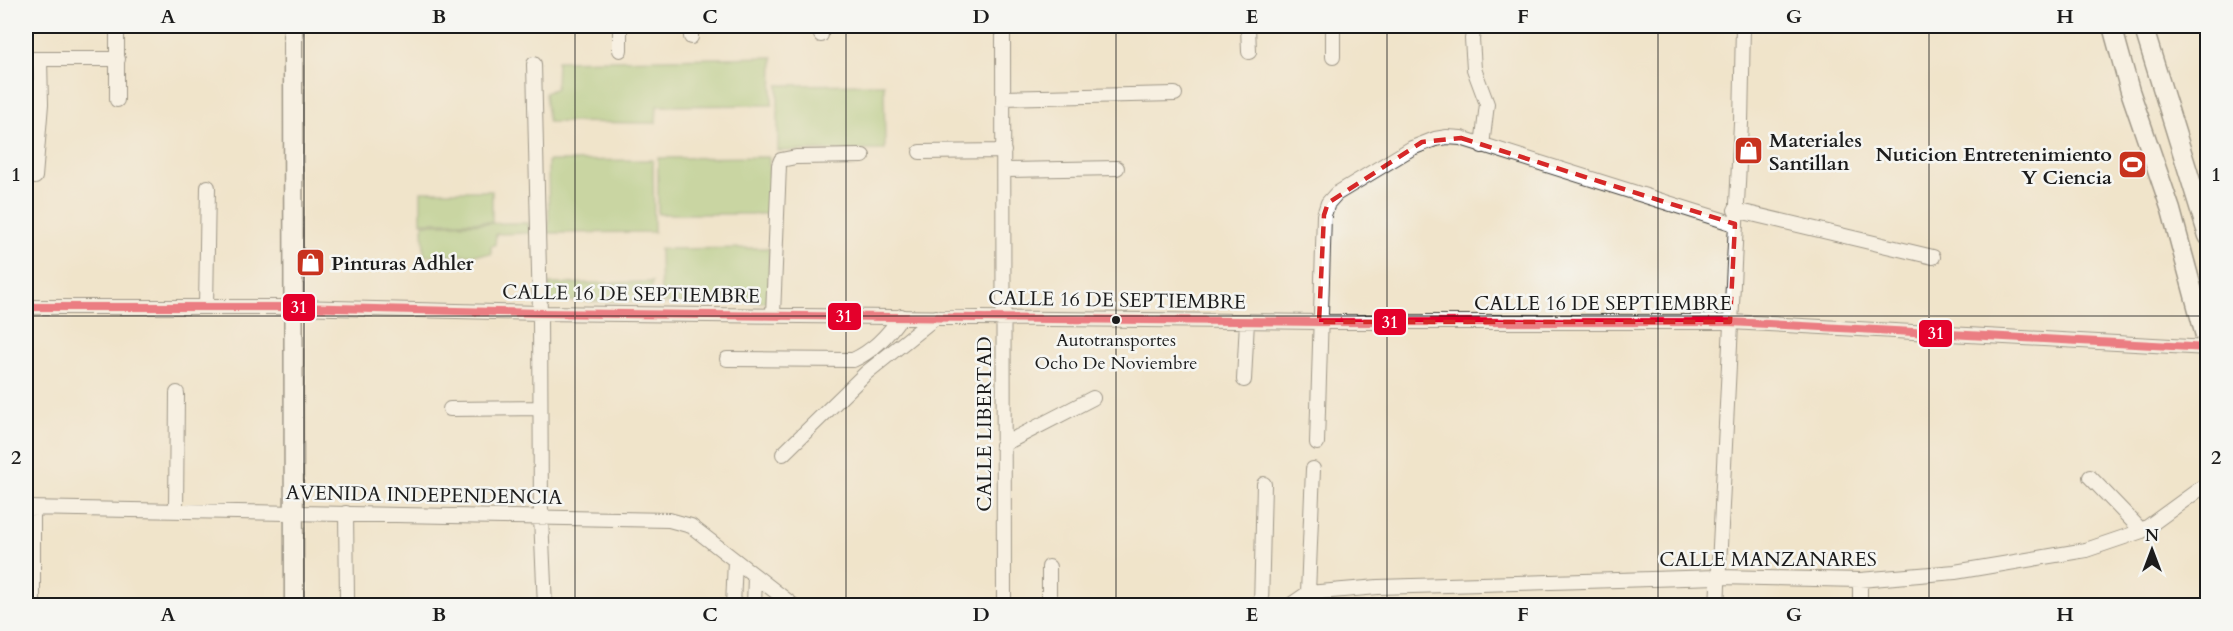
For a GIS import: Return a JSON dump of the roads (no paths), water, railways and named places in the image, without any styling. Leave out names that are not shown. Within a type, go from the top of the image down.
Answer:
[{"type":"street","points":[[117,26],[117,100]]},
{"type":"street","points":[[293,26],[294,606]]},
{"type":"street","points":[[620,26],[620,50]]},
{"type":"street","name":"CALLE LIBERTAD","points":[[1003,26],[1004,606]]},
{"type":"street","points":[[1248,26],[1249,52]]},
{"type":"street","points":[[1333,26],[1333,57]]},
{"type":"street","points":[[1474,26],[1472,39],[1474,69],[1487,104],[1482,146]]},
{"type":"street","points":[[1717,606],[1741,123],[1743,26]]},
{"type":"street","points":[[2112,26],[2130,91],[2171,210],[2208,347]]},
{"type":"street","points":[[2143,26],[2208,236]]},
{"type":"street","points":[[35,177],[41,104],[34,59],[118,59]]},
{"type":"street","points":[[534,64],[540,313],[541,518],[545,606]]},
{"type":"street","points":[[1003,98],[1175,94]]},
{"type":"street","points":[[1317,443],[1319,322],[1324,215],[1328,203],[1336,194],[1422,142],[1447,137],[1461,138],[1482,146],[1735,217],[1933,257]]},
{"type":"street","points":[[920,153],[1004,151]]},
{"type":"street","points":[[773,315],[777,202],[781,160],[796,157],[863,156]]},
{"type":"street","points":[[1004,170],[1117,168]]},
{"type":"street","points":[[206,307],[208,187]]},
{"type":"street","name":"CALLE 16 DE SEPTIEMBRE","points":[[26,307],[294,308],[1319,322],[1730,322],[2208,347]]},
{"type":"street","points":[[727,359],[853,360],[888,334],[901,316]]},
{"type":"street","points":[[783,454],[866,373],[936,316]]},
{"type":"street","points":[[1244,380],[1246,321]]},
{"type":"street","points":[[176,510],[177,393]]},
{"type":"street","points":[[1002,445],[1093,398]]},
{"type":"street","points":[[450,409],[540,408]]},
{"type":"street","points":[[1308,593],[1313,469]]},
{"type":"street","points":[[2090,477],[2142,531]]},
{"type":"street","name":"CALLE MANZANARES","points":[[1289,606],[1308,593],[1378,587],[1718,577],[1860,580],[1955,572],[2086,550],[2142,531],[2208,483]]},
{"type":"street","points":[[1261,606],[1264,484]]},
{"type":"street","points":[[29,508],[33,606]]},
{"type":"street","name":"AVENIDA INDEPENDENCIA","points":[[29,508],[669,520],[691,526],[789,604]]},
{"type":"street","points":[[346,513],[347,598]]},
{"type":"street","points":[[733,606],[735,560]]},
{"type":"street","points":[[1049,567],[1049,606]]},
{"type":"street","points":[[754,606],[755,576]]},
{"type":"street","points":[[1860,580],[1860,606]]},
{"type":"place","name":"Materiales Santillan","points":[[1748,151]]},
{"type":"place","name":"Nuticion Entretenimiento Y Ciencia","points":[[2133,165]]},
{"type":"place","name":"Pinturas Adhler","points":[[310,263]]},
{"type":"place","name":"Autotransportes Ocho De Noviembre","points":[[1116,320]]}]
